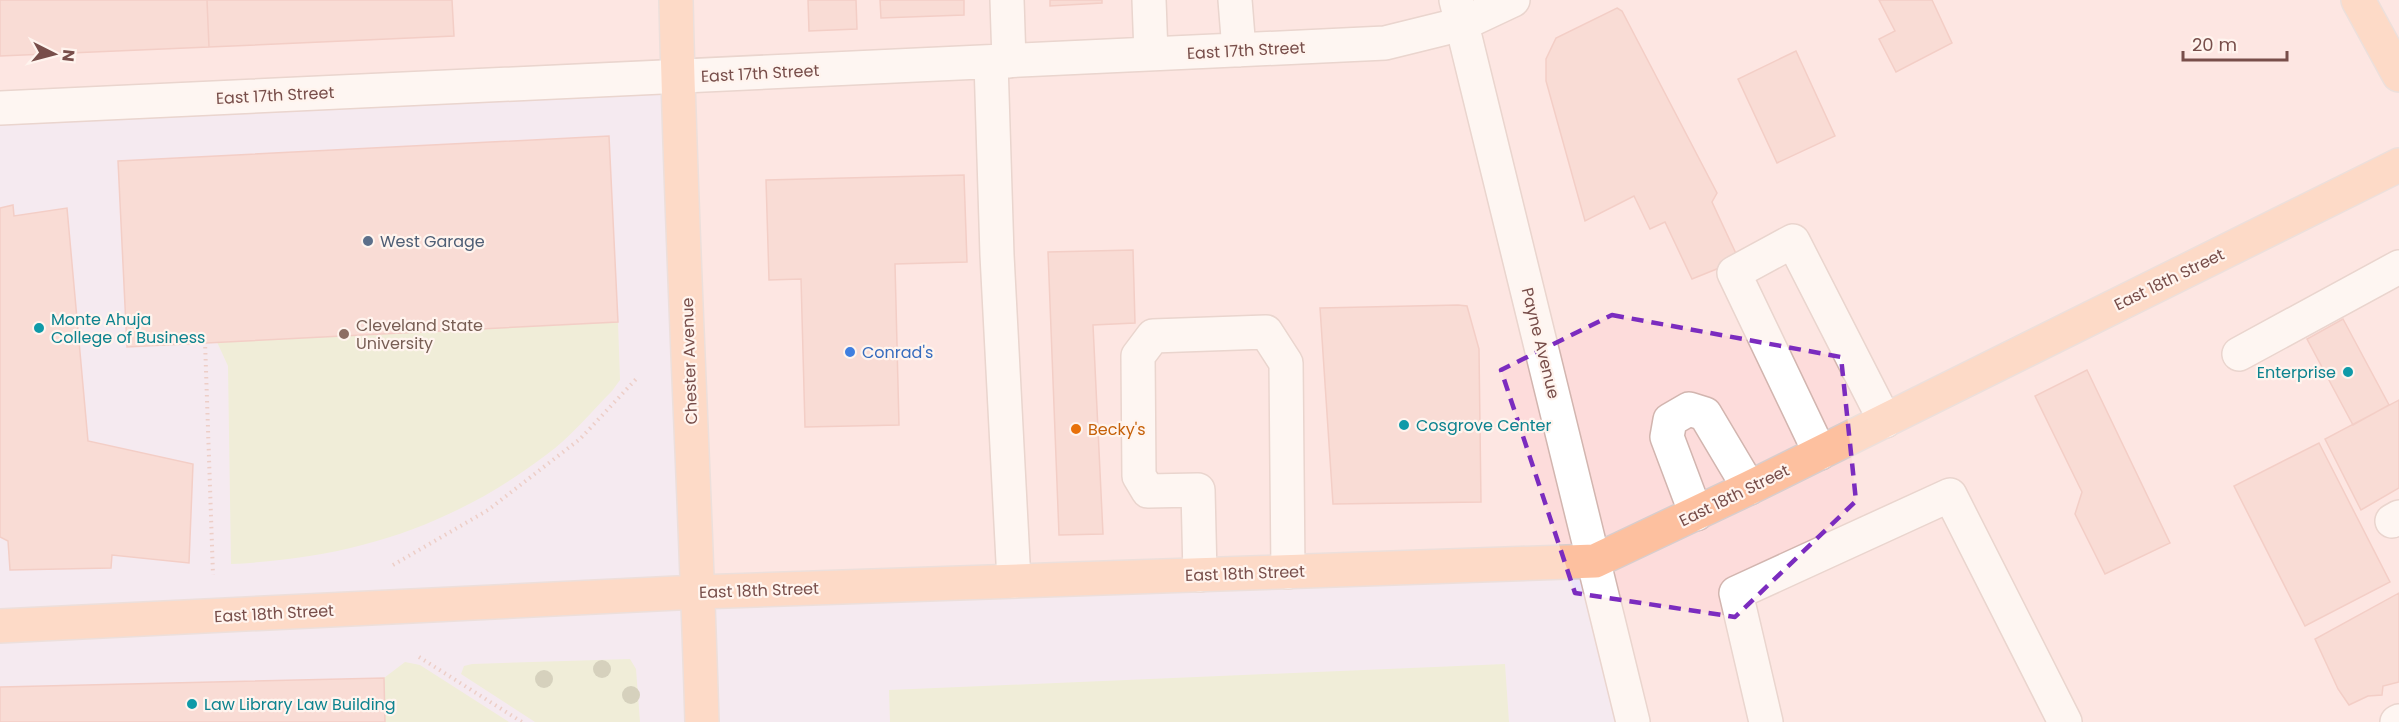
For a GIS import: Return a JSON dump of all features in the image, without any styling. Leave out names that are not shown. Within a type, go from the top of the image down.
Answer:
[{"type":"main road","name":"Chester Avenue","points":[[676,0],[702,722]]},
{"type":"main road","points":[[2358,0],[2396,63]]},
{"type":"main road","name":"East 18th Street","points":[[0,626],[698,592],[1595,561],[1749,488],[2399,165]]},
{"type":"street","points":[[1007,0],[1000,62],[997,255],[1014,581]]},
{"type":"street","points":[[1149,0],[1151,54]]},
{"type":"street","points":[[1235,0],[1239,50]]},
{"type":"street","name":"East 17th Street","points":[[0,108],[1385,43],[1459,12],[1513,0]]},
{"type":"street","name":"Payne Avenue","points":[[1459,12],[1633,722]]},
{"type":"street","points":[[1820,453],[1734,273],[1793,242],[1885,421]]},
{"type":"street","points":[[2239,354],[2399,267]]},
{"type":"street","points":[[1200,575],[1198,490],[1148,491],[1140,476],[1138,356],[1153,336],[1266,332],[1286,363],[1288,572]]},
{"type":"street","points":[[1696,514],[1667,437],[1670,420],[1689,409],[1705,414],[1749,488]]},
{"type":"street","points":[[1766,722],[1736,593],[1950,495],[2065,722]]},
{"type":"path","points":[[206,341],[213,574]]},
{"type":"path","points":[[393,565],[488,510],[571,447],[638,377]]},
{"type":"path","points":[[419,657],[522,722]]},
{"type":"highlighted area","points":[[1612,315],[1841,357],[1856,501],[1735,617],[1575,593],[1501,370]]},
{"type":"shaded area","points":[[0,0],[2399,0],[2399,722],[1633,722],[698,592],[0,108]]},
{"type":"shaded area","name":"Cleveland State University","points":[[678,77],[699,591],[1595,561],[1633,722],[0,722],[0,108]]},
{"type":"green space","points":[[618,322],[620,380],[563,441],[510,480],[473,502],[398,535],[318,555],[231,564],[228,366],[217,342]]},
{"type":"green space","points":[[630,659],[636,669],[640,722],[535,722],[461,674],[464,666],[472,664]]},
{"type":"green space","points":[[405,662],[420,665],[509,722],[385,722],[384,678]]},
{"type":"green space","points":[[1505,664],[1509,722],[890,722],[889,690]]},
{"type":"building","points":[[0,0],[207,0],[209,47],[0,56]]},
{"type":"building","points":[[207,0],[452,0],[454,36],[209,47]]},
{"type":"building","points":[[808,0],[856,0],[857,29],[809,31]]},
{"type":"building","points":[[880,0],[964,0],[964,15],[881,18]]},
{"type":"building","points":[[1050,0],[1102,0],[1102,3],[1050,6]]},
{"type":"building","points":[[1879,0],[1932,0],[1952,43],[1896,72],[1879,39],[1895,31]]},
{"type":"building","points":[[1617,8],[1622,11],[1717,193],[1712,202],[1739,260],[1692,279],[1665,222],[1650,229],[1634,196],[1585,221],[1546,81],[1546,59],[1556,38]]},
{"type":"building","points":[[1796,51],[1835,136],[1777,163],[1738,79]]},
{"type":"building","name":"West Garage","points":[[609,136],[618,322],[127,347],[118,161]]},
{"type":"building","name":"Conrad's","points":[[964,175],[967,262],[895,264],[899,425],[805,427],[801,279],[769,280],[766,180]]},
{"type":"building","name":"Monte Ahuja College of Business","points":[[13,205],[14,216],[67,208],[88,441],[193,464],[189,563],[112,555],[111,568],[10,570],[8,541],[0,537],[0,208]]},
{"type":"building","name":"Becky's","points":[[1133,250],[1135,323],[1093,325],[1103,534],[1059,535],[1048,252]]},
{"type":"building","name":"Cosgrove Center","points":[[1467,306],[1479,349],[1481,502],[1333,504],[1320,308]]},
{"type":"building","name":"Enterprise","points":[[2343,319],[2389,405],[2353,425],[2307,339]]},
{"type":"building","points":[[2087,370],[2170,543],[2105,574],[2075,514],[2082,492],[2035,396]]},
{"type":"building","points":[[2399,400],[2399,488],[2361,510],[2325,439]]},
{"type":"building","points":[[2319,443],[2390,582],[2305,626],[2234,486]]},
{"type":"building","points":[[2399,593],[2399,682],[2383,686],[2382,695],[2368,696],[2349,705],[2338,689],[2315,639]]},
{"type":"building","name":"Law Library Law Building","points":[[384,678],[385,722],[0,722],[0,687]]},
{"type":"place","name":"West Garage","points":[[368,241]]},
{"type":"place","name":"Monte Ahuja College of Business","points":[[39,328]]},
{"type":"place","name":"Cleveland State University","points":[[344,334]]},
{"type":"place","name":"Conrad's","points":[[850,352]]},
{"type":"place","name":"Enterprise","points":[[2348,372]]},
{"type":"place","name":"Cosgrove Center","points":[[1404,425]]},
{"type":"place","name":"Becky's","points":[[1076,429]]},
{"type":"place","name":"Law Library Law Building","points":[[192,704]]}]
